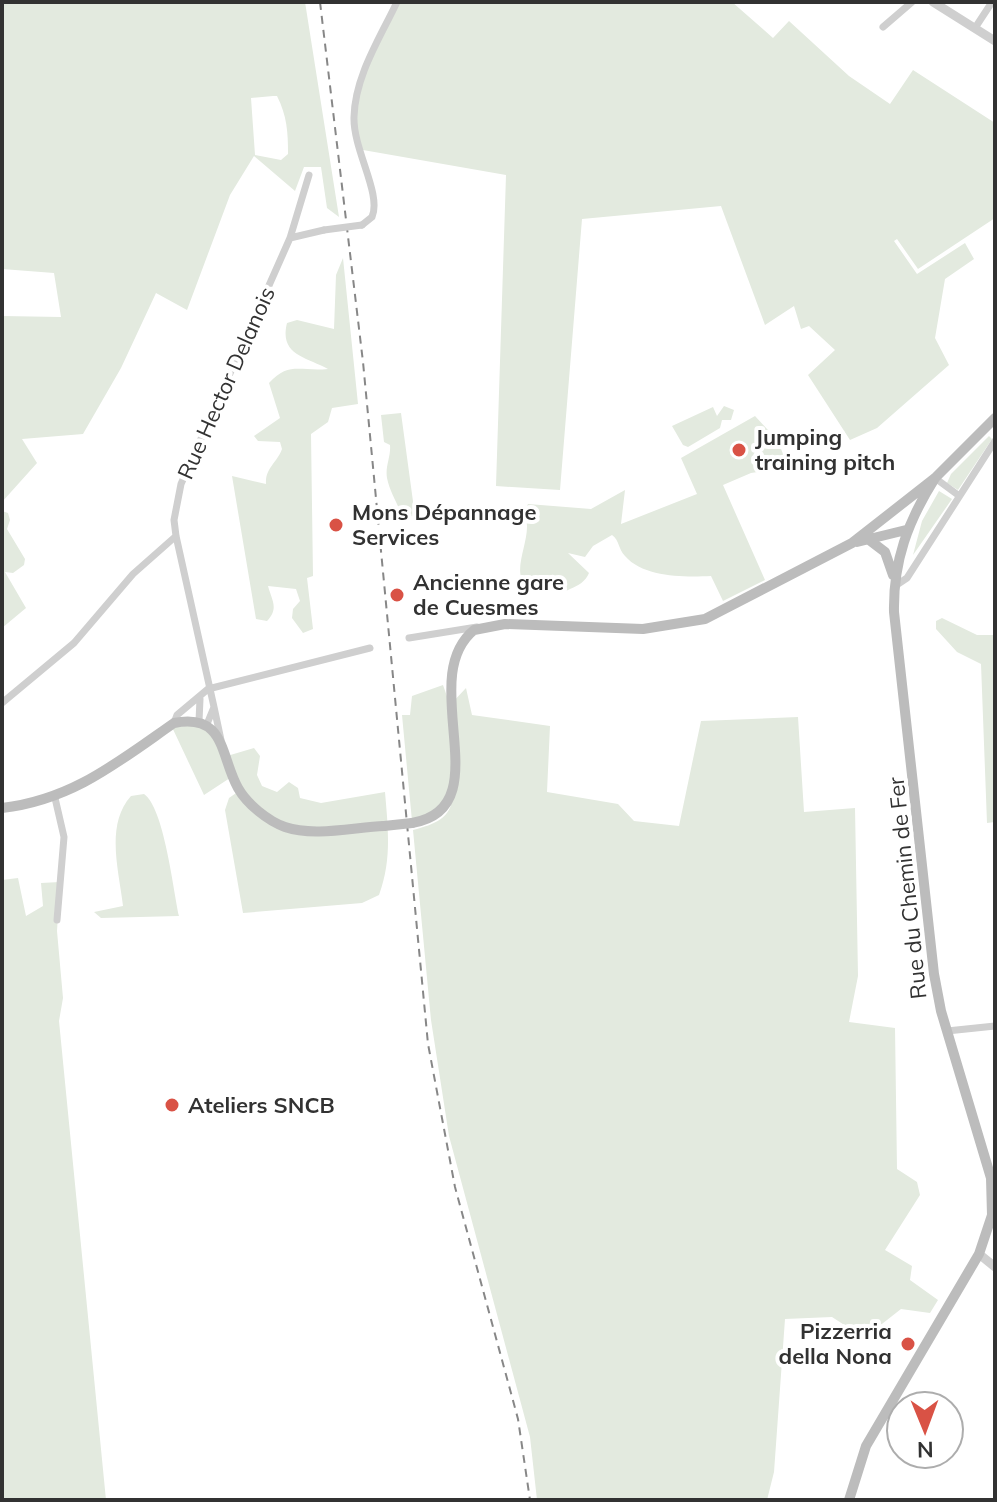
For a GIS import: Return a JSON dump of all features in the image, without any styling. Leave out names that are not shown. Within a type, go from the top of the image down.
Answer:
[{"type":"main road","points":[[2,808],[55,798],[84,784],[174,723],[203,723],[221,742],[240,791],[249,802],[284,827],[310,830],[428,821],[440,813],[453,793],[455,759],[450,706],[455,662],[470,634],[483,627],[505,624],[643,629],[688,624],[721,612],[852,543],[935,478],[995,418]]},
{"type":"main road","name":"Rue du Chemin de Fer","points":[[849,1500],[872,1435],[979,1254],[992,1215],[993,1187],[947,1031],[934,974],[894,583],[906,530],[935,478]]},
{"type":"main road","points":[[884,520],[898,523],[906,530]]},
{"type":"main road","points":[[852,543],[906,530]]},
{"type":"main road","points":[[868,539],[885,552],[894,583]]},
{"type":"street","points":[[290,238],[362,225],[372,217],[376,200],[357,151],[356,99],[361,79],[397,2]]},
{"type":"street","points":[[883,27],[912,2]]},
{"type":"street","points":[[933,2],[995,41]]},
{"type":"street","points":[[975,28],[992,2]]},
{"type":"street","name":"Rue Hector Delanois","points":[[221,742],[174,520],[181,484],[290,238],[309,175]]},
{"type":"street","points":[[894,583],[907,578],[995,441]]},
{"type":"street","points":[[935,478],[958,495]]},
{"type":"street","points":[[2,703],[74,643],[133,574],[176,536]]},
{"type":"street","points":[[409,638],[483,627]]},
{"type":"street","points":[[174,723],[177,715],[200,699],[208,689],[370,648]]},
{"type":"street","points":[[200,699],[203,723]]},
{"type":"street","points":[[203,723],[214,707]]},
{"type":"street","points":[[55,798],[64,837],[57,920]]},
{"type":"street","points":[[947,1031],[995,1026]]},
{"type":"street","points":[[979,1254],[995,1267]]},
{"type":"shaded area","points":[[2,2],[305,2],[339,217],[327,208],[321,167],[304,167],[295,191],[254,156],[230,195],[187,310],[156,293],[121,368],[83,434],[22,439],[37,463],[2,502],[2,316],[61,317],[54,273],[2,269]],"holes":[[[277,96],[285,117],[288,138],[288,154],[281,160],[255,155],[251,98]]]},
{"type":"shaded area","points":[[397,2],[732,2],[773,38],[789,21],[849,76],[890,104],[913,70],[995,123],[995,218],[918,269],[897,239],[894,241],[917,274],[965,243],[974,259],[945,279],[935,338],[949,365],[877,428],[850,440],[808,375],[835,350],[809,326],[801,329],[794,306],[765,325],[721,206],[582,219],[560,490],[496,486],[506,175],[363,150],[356,132],[357,94],[371,55]]},
{"type":"shaded area","points":[[343,258],[358,404],[332,408],[328,422],[311,434],[313,576],[307,578],[313,629],[303,633],[292,618],[293,609],[300,601],[296,589],[268,586],[274,604],[273,612],[267,621],[256,619],[232,476],[266,484],[267,474],[282,449],[280,442],[258,441],[254,436],[280,418],[269,383],[289,370],[328,369],[296,354],[287,342],[287,323],[297,320],[334,329],[336,275]]},
{"type":"shaded area","name":"Jumping training pitch","points":[[724,406],[734,410],[731,420],[722,420],[720,428],[688,447],[683,445],[672,426],[713,407],[717,416]]},
{"type":"shaded area","points":[[401,413],[415,516],[402,517],[387,478],[390,445],[384,442],[381,415]]},
{"type":"shaded area","points":[[755,416],[778,441],[788,467],[751,473],[723,485],[765,580],[723,601],[711,576],[665,575],[643,569],[625,556],[612,535],[593,546],[585,557],[568,553],[589,573],[576,586],[564,591],[552,591],[530,587],[522,580],[521,559],[527,523],[523,513],[528,504],[591,509],[625,490],[621,524],[697,494],[681,458]]},
{"type":"shaded area","points":[[989,436],[992,439],[958,490],[947,483],[951,474]]},
{"type":"shaded area","points":[[939,491],[952,499],[913,555],[922,521]]},
{"type":"shaded area","points":[[2,511],[8,513],[10,520],[7,529],[25,559],[24,565],[13,573],[5,572],[26,608],[2,628]]},
{"type":"shaded area","points":[[942,618],[977,635],[995,635],[995,822],[987,823],[981,664],[957,652],[936,629],[936,621]]},
{"type":"shaded area","points":[[443,685],[450,705],[466,688],[472,715],[550,726],[547,792],[618,804],[634,821],[679,826],[701,721],[798,717],[804,812],[855,808],[858,976],[849,1022],[895,1028],[897,1169],[917,1182],[920,1195],[885,1250],[912,1266],[910,1280],[938,1300],[930,1313],[901,1309],[873,1331],[849,1328],[832,1317],[785,1319],[774,1472],[767,1500],[537,1500],[530,1437],[449,1136],[431,1020],[413,830],[445,815],[453,795],[435,810],[412,821],[402,715],[410,715],[412,696]]},
{"type":"shaded area","points":[[199,721],[227,756],[254,748],[260,756],[257,775],[262,786],[277,792],[289,782],[298,788],[300,798],[321,803],[385,792],[387,857],[379,895],[362,903],[243,913],[225,810],[229,798],[239,791],[233,776],[204,795],[171,725]]},
{"type":"shaded area","points":[[144,794],[151,802],[162,831],[179,916],[101,918],[94,912],[123,906],[116,849],[118,820],[131,796]]},
{"type":"shaded area","points":[[18,878],[26,916],[43,906],[41,883],[60,882],[57,931],[63,998],[59,1021],[106,1500],[2,1500],[2,880]]},
{"type":"railway","points":[[320,2],[363,362],[428,1044],[455,1187],[518,1419],[530,1500]]},
{"type":"place","name":"Jumping training pitch","points":[[739,450]]},
{"type":"place","name":"Mons Dépannage Services","points":[[336,525]]},
{"type":"place","name":"Ancienne gare de Cuesmes","points":[[397,595]]},
{"type":"place","name":"Ateliers SNCB","points":[[172,1105]]},
{"type":"place","name":"Pizzerria della Nona","points":[[908,1344]]}]
